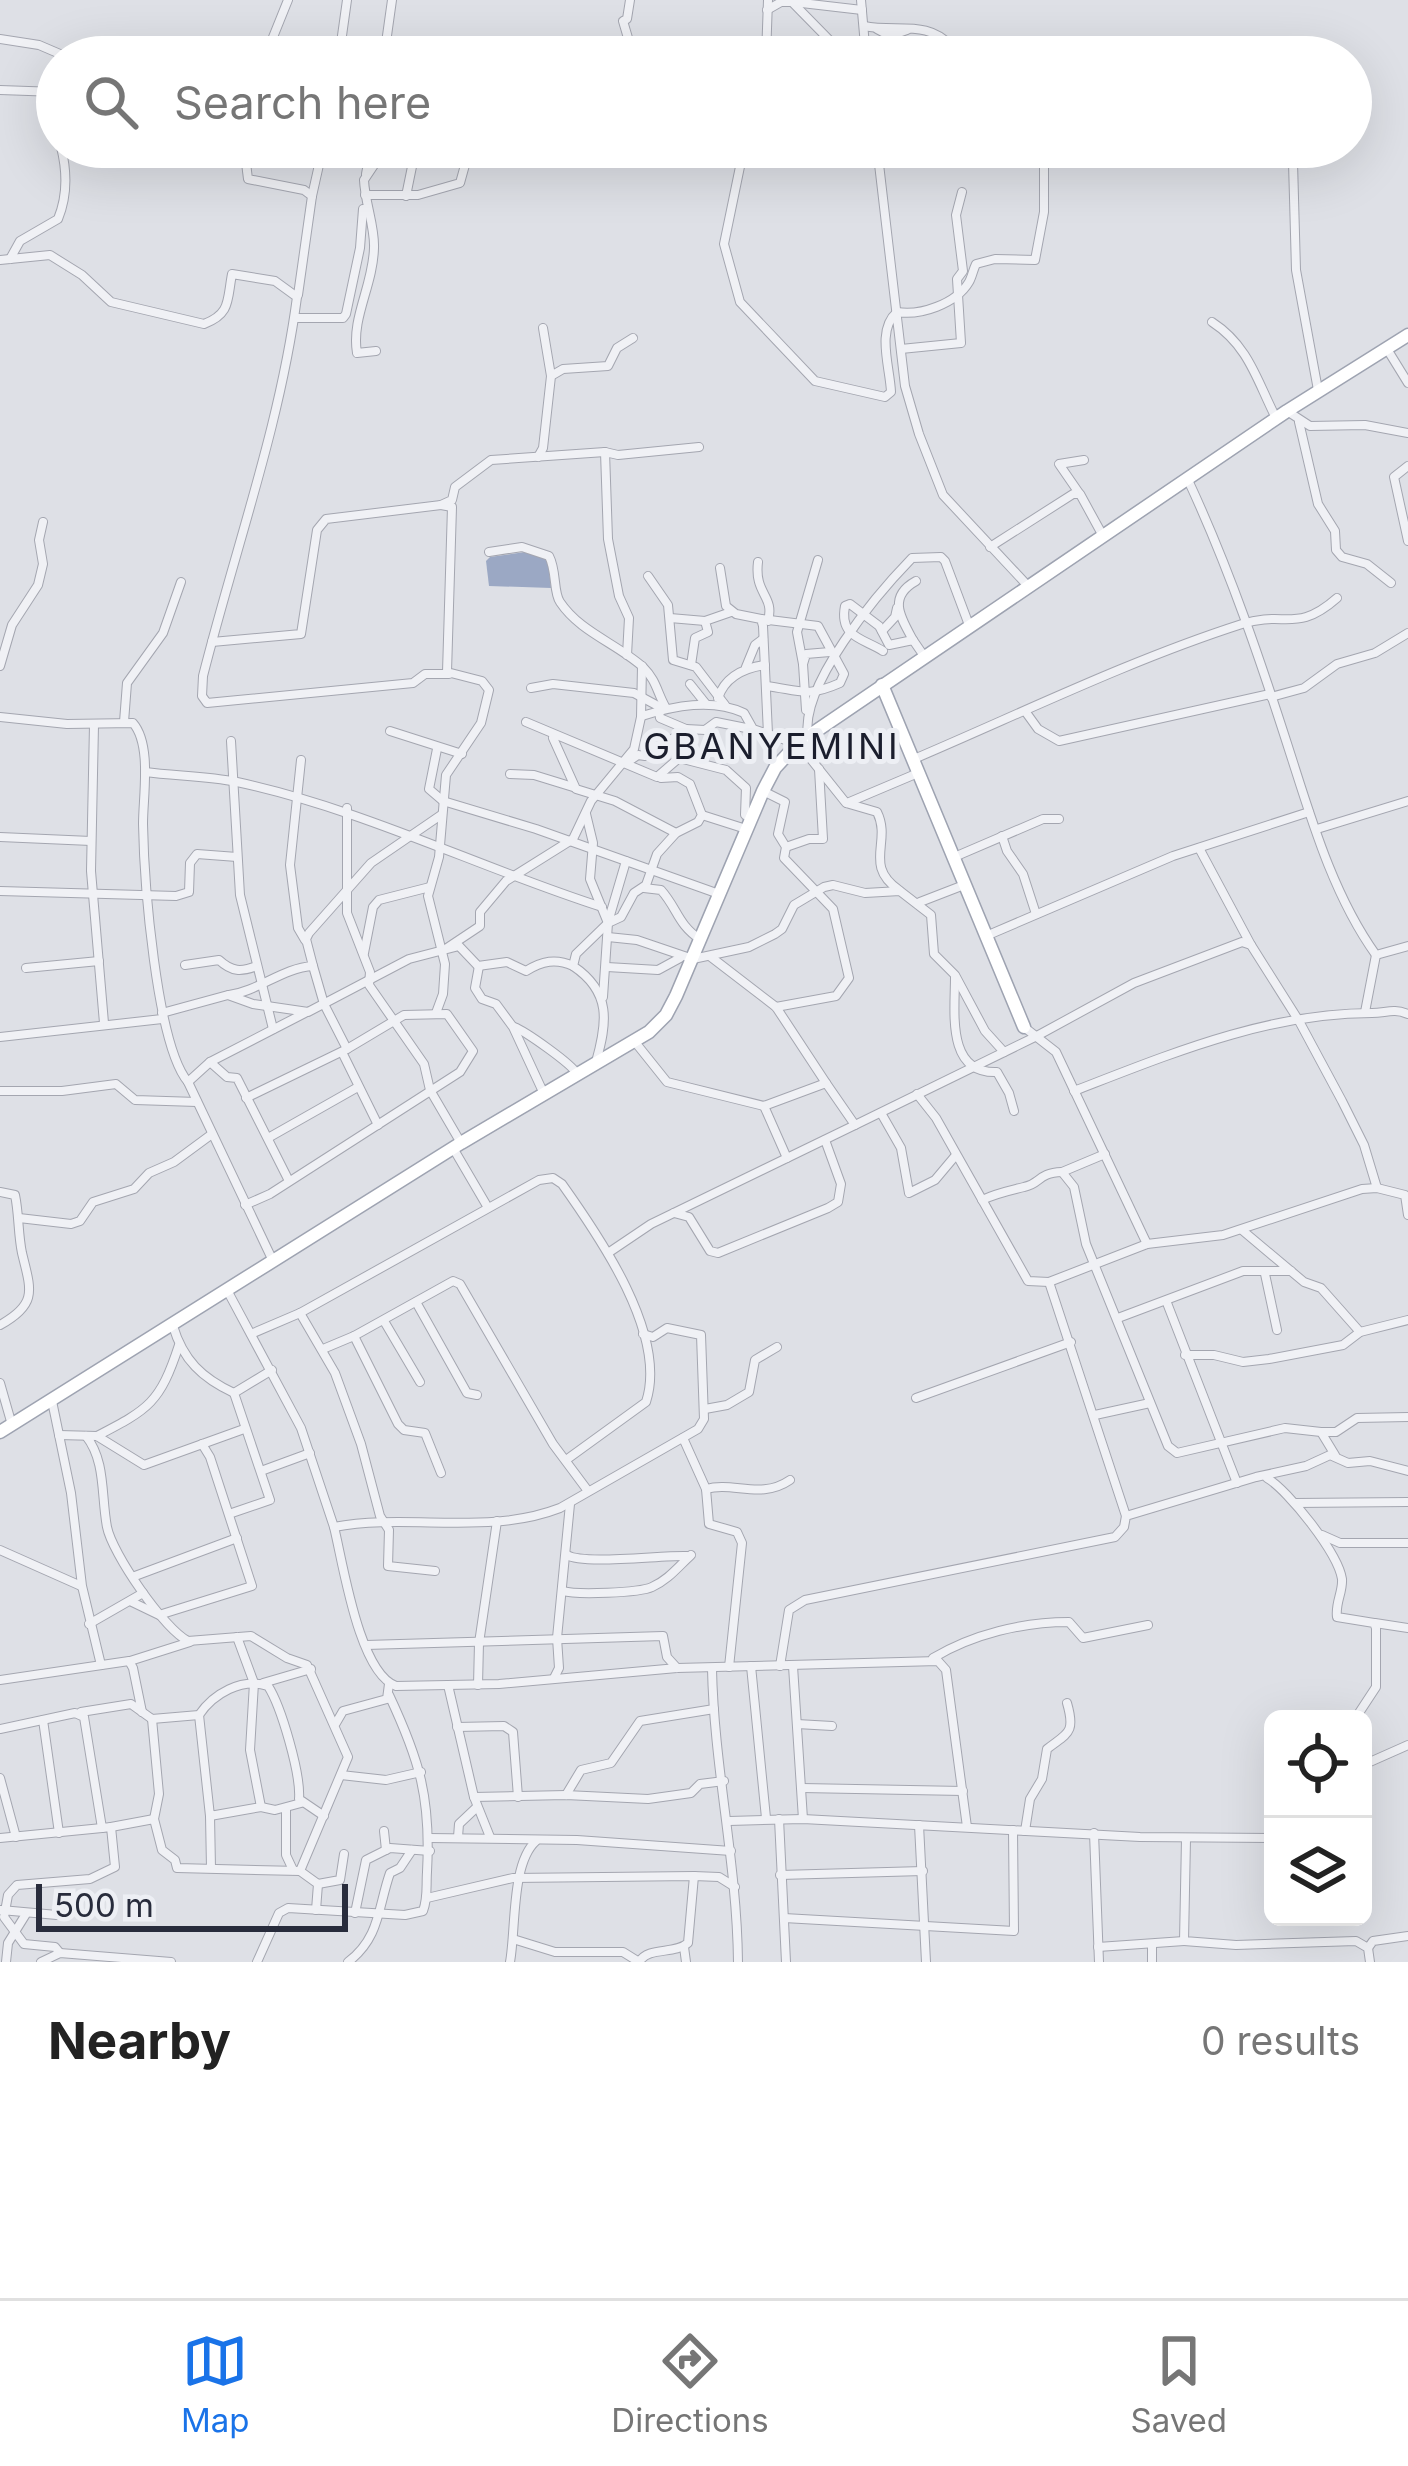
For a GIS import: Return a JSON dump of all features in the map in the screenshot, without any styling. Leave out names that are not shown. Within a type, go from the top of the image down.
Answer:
[{"type":"main road","points":[[6,1428],[457,1146],[635,1042],[666,1015],[763,791],[801,741],[1408,335]]},
{"type":"main road","points":[[883,685],[1024,1027]]},
{"type":"street","points":[[342,36],[347,0]]},
{"type":"street","points":[[387,36],[392,0]]},
{"type":"street","points":[[627,36],[623,21],[630,0]]},
{"type":"street","points":[[272,36],[282,1]]},
{"type":"street","points":[[792,1],[826,36]]},
{"type":"street","points":[[767,36],[768,5],[792,1],[862,5],[865,36]]},
{"type":"street","points":[[864,26],[890,36],[912,28],[940,36]]},
{"type":"street","points":[[0,39],[36,45]]},
{"type":"street","points":[[0,90],[36,92]]},
{"type":"street","points":[[5,260],[20,242],[58,219],[65,195],[63,168]]},
{"type":"street","points":[[247,168],[248,179],[304,190],[312,196]]},
{"type":"street","points":[[318,168],[295,319],[253,506],[212,642],[202,696],[207,703],[413,682],[425,674],[482,682],[489,690],[481,723],[446,775],[440,847],[428,896],[443,950],[444,979],[436,1013]]},
{"type":"street","points":[[295,319],[343,318],[346,314],[367,168]]},
{"type":"street","points":[[366,176],[372,168]]},
{"type":"street","points":[[406,196],[412,168]]},
{"type":"street","points":[[365,199],[406,196],[460,183],[464,168]]},
{"type":"street","points":[[740,168],[724,229],[738,296],[824,386],[885,397],[891,392],[886,323],[897,312],[924,313],[958,293],[970,281],[976,264],[994,259],[1035,260],[1044,212],[1044,168]]},
{"type":"street","points":[[880,168],[905,386],[941,492],[1028,586]]},
{"type":"street","points":[[1293,168],[1296,270],[1318,391]]},
{"type":"street","points":[[901,349],[961,343],[957,279],[963,271],[956,215],[962,192]]},
{"type":"street","points":[[365,199],[374,254],[364,306],[356,319],[355,350],[360,355],[376,351]]},
{"type":"street","points":[[5,260],[50,255],[82,275],[111,302],[204,324],[228,309],[232,274],[275,281],[297,297]]},
{"type":"street","points":[[1212,322],[1228,332],[1251,359],[1282,415],[1310,426],[1365,425],[1408,433]]},
{"type":"street","points":[[538,459],[550,376],[544,328]]},
{"type":"street","points":[[550,376],[563,369],[608,366],[617,348],[633,338]]},
{"type":"street","points":[[1388,349],[1408,383]]},
{"type":"street","points":[[1299,422],[1320,510],[1335,531],[1336,550],[1342,557],[1367,564],[1390,583]]},
{"type":"street","points":[[448,674],[448,504],[455,487],[483,463],[699,447]]},
{"type":"street","points":[[605,452],[608,538],[629,618],[627,655]]},
{"type":"street","points":[[1084,460],[1058,464],[1102,536]]},
{"type":"street","points":[[1408,466],[1394,477],[1408,541]]},
{"type":"street","points":[[1188,480],[1246,622],[1342,896],[1376,955],[1365,1012]]},
{"type":"street","points":[[990,547],[1062,500],[1080,494]]},
{"type":"street","points":[[212,642],[301,634],[319,524],[326,519],[448,504]]},
{"type":"street","points":[[0,666],[12,625],[38,585],[43,523]]},
{"type":"street","points":[[489,552],[522,547],[548,556],[559,601],[573,619],[627,655],[658,684],[660,718],[705,730],[722,722],[801,741]]},
{"type":"street","points":[[806,710],[834,653],[913,558],[941,557],[969,625]]},
{"type":"street","points":[[818,560],[796,644],[806,710],[801,741],[846,803],[877,812],[883,825],[878,855],[883,877],[933,920],[934,954],[955,975],[1001,1053],[997,1072],[1014,1111]]},
{"type":"street","points":[[758,562],[756,581],[770,602],[763,639],[768,734]]},
{"type":"street","points":[[720,568],[724,596],[732,611]]},
{"type":"street","points":[[648,576],[668,605],[673,661],[691,665],[712,683],[726,706]]},
{"type":"street","points":[[882,631],[895,617],[902,591],[916,581]]},
{"type":"street","points":[[124,722],[127,683],[163,633],[181,582]]},
{"type":"street","points":[[846,803],[1025,711],[1246,622],[1301,622],[1337,598]]},
{"type":"street","points":[[883,651],[850,633],[843,618],[845,606],[865,612],[890,646],[913,640]]},
{"type":"street","points":[[898,607],[900,621],[925,656]]},
{"type":"street","points":[[670,618],[705,621],[732,611],[764,622],[818,626],[844,674],[840,683],[804,694],[766,686]]},
{"type":"street","points":[[691,665],[695,638],[708,632],[705,621]]},
{"type":"street","points":[[1025,711],[1037,729],[1059,741],[1304,688],[1337,664],[1375,653],[1408,633]]},
{"type":"street","points":[[746,668],[755,645],[763,639]]},
{"type":"street","points":[[802,664],[806,654],[834,653]]},
{"type":"street","points":[[718,698],[722,687],[746,668],[765,665]]},
{"type":"street","points":[[443,950],[479,926],[488,898],[548,850],[568,842],[638,743],[642,667]]},
{"type":"street","points":[[531,688],[553,684],[642,694],[663,709]]},
{"type":"street","points":[[690,684],[707,705]]},
{"type":"street","points":[[641,717],[663,709],[726,706],[744,712],[753,729]]},
{"type":"street","points":[[0,717],[124,722],[139,730],[145,772],[148,898],[162,1016],[178,1070],[274,1262]]},
{"type":"street","points":[[526,722],[661,778],[677,777],[690,784],[701,815],[698,822],[676,832],[621,917],[608,923],[576,954],[573,965]]},
{"type":"street","points":[[94,724],[91,841],[104,1023]]},
{"type":"street","points":[[622,763],[645,756],[655,744],[679,736],[686,728]]},
{"type":"street","points":[[391,731],[462,754]]},
{"type":"street","points":[[552,736],[574,788]]},
{"type":"street","points":[[231,741],[240,895],[273,1029]]},
{"type":"street","points":[[437,748],[429,790],[442,801],[720,894]]},
{"type":"street","points":[[661,778],[665,767],[679,758],[726,770],[746,788],[749,824]]},
{"type":"street","points":[[301,760],[291,896],[324,1004],[378,1125]]},
{"type":"street","points":[[786,847],[823,839],[819,769]]},
{"type":"street","points":[[145,772],[233,781],[347,812],[602,907]]},
{"type":"street","points":[[510,774],[534,775],[597,795],[676,832]]},
{"type":"street","points":[[763,791],[785,802],[778,834],[791,870],[808,879],[836,914],[849,980],[836,996],[776,1007]]},
{"type":"street","points":[[1317,829],[1408,801]]},
{"type":"street","points":[[308,944],[309,934],[370,863],[455,805]]},
{"type":"street","points":[[347,812],[347,913],[369,985],[424,1064],[430,1090],[487,1206]]},
{"type":"street","points":[[984,936],[1199,848],[1309,812]]},
{"type":"street","points":[[586,814],[592,849],[590,879],[608,923]]},
{"type":"street","points":[[701,815],[749,824]]},
{"type":"street","points":[[952,858],[1042,819],[1059,819]]},
{"type":"street","points":[[1002,836],[1006,851],[1023,874],[1036,914]]},
{"type":"street","points":[[0,837],[91,841]]},
{"type":"street","points":[[1199,848],[1364,1145],[1377,1188]]},
{"type":"street","points":[[0,891],[148,898],[189,892],[190,863],[197,854],[237,857]]},
{"type":"street","points":[[595,1065],[606,1028],[602,999],[608,923],[626,861]]},
{"type":"street","points":[[918,903],[964,884]]},
{"type":"street","points":[[607,967],[651,970],[749,946],[782,929],[794,904],[833,885],[865,893],[900,891]]},
{"type":"street","points":[[363,954],[373,907],[379,900],[430,887]]},
{"type":"street","points":[[642,887],[661,890],[672,913],[701,940]]},
{"type":"street","points":[[608,937],[637,940],[687,958]]},
{"type":"street","points":[[608,1253],[673,1213],[973,1068],[1154,974],[1237,942],[1251,945]]},
{"type":"street","points":[[188,1082],[210,1062],[409,959],[459,946],[479,966]]},
{"type":"street","points":[[1376,955],[1408,946]]},
{"type":"street","points":[[710,956],[776,1007],[855,1125]]},
{"type":"street","points":[[185,965],[219,960],[228,969],[242,972],[257,966]]},
{"type":"street","points":[[479,966],[507,962],[526,971],[545,961],[564,961],[592,981],[602,999]]},
{"type":"street","points":[[26,968],[99,962]]},
{"type":"street","points":[[0,1037],[162,1016],[313,965]]},
{"type":"street","points":[[479,966],[475,988],[482,999],[496,1004],[513,1027],[544,1094]]},
{"type":"street","points":[[955,975],[959,1051],[973,1068],[997,1072]]},
{"type":"street","points":[[228,995],[308,1012]]},
{"type":"street","points":[[1073,1091],[1219,1035],[1356,1010],[1408,1013]]},
{"type":"street","points":[[245,1205],[460,1072],[473,1051],[447,1014],[404,1015],[246,1098]]},
{"type":"street","points":[[513,1027],[572,1063],[577,1075]]},
{"type":"street","points":[[1024,1027],[1056,1052],[1147,1244]]},
{"type":"street","points":[[635,1042],[671,1084],[764,1106],[826,1083]]},
{"type":"street","points":[[210,1062],[227,1077],[237,1078],[289,1181]]},
{"type":"street","points":[[0,1091],[62,1091],[116,1084],[135,1100],[197,1102]]},
{"type":"street","points":[[268,1138],[358,1087]]},
{"type":"street","points":[[917,1094],[936,1118],[1028,1280],[1049,1282],[1147,1244],[1242,1230],[1362,1189],[1405,1196],[1408,1215]]},
{"type":"street","points":[[764,1106],[787,1158]]},
{"type":"street","points":[[881,1113],[902,1148],[909,1193],[935,1180],[956,1155]]},
{"type":"street","points":[[19,1218],[80,1221],[93,1202],[134,1189],[148,1173],[174,1162],[212,1134]]},
{"type":"street","points":[[673,1213],[689,1217],[710,1251],[718,1253],[828,1208],[842,1192],[825,1140]]},
{"type":"street","points":[[982,1200],[1010,1188],[1028,1187],[1043,1174],[1062,1172],[1105,1154]]},
{"type":"street","points":[[1062,1172],[1074,1187],[1086,1244],[1172,1451],[1285,1428],[1336,1432],[1358,1418],[1408,1417]]},
{"type":"street","points":[[251,1334],[301,1313],[487,1206],[538,1180],[553,1178],[562,1184],[608,1253],[643,1334],[650,1369],[648,1398],[566,1460]]},
{"type":"street","points":[[0,1192],[15,1195],[21,1250],[32,1289],[24,1308],[0,1325]]},
{"type":"street","points":[[1242,1230],[1291,1271],[1321,1288],[1360,1332]]},
{"type":"street","points":[[1118,1318],[1243,1271],[1291,1271]]},
{"type":"street","points":[[1265,1274],[1277,1330]]},
{"type":"street","points":[[322,1349],[384,1321],[453,1281],[460,1284],[553,1444],[589,1491]]},
{"type":"street","points":[[780,1666],[786,1623],[795,1604],[1115,1537],[1124,1527],[1126,1516],[1096,1415],[1049,1282]]},
{"type":"street","points":[[227,1290],[272,1370],[310,1454],[366,1645],[388,1684],[421,1772],[430,1851],[423,1911],[381,1914],[288,1908],[279,1912],[257,1962]]},
{"type":"street","points":[[416,1302],[467,1393],[477,1395]]},
{"type":"street","points":[[1167,1303],[1238,1483]]},
{"type":"street","points":[[301,1313],[350,1413],[389,1530],[389,1568],[435,1570]]},
{"type":"street","points":[[1185,1355],[1243,1362],[1269,1359],[1343,1345],[1360,1332],[1408,1320]]},
{"type":"street","points":[[384,1321],[420,1382]]},
{"type":"street","points":[[172,1324],[196,1370],[234,1393],[262,1471],[270,1501],[229,1514]]},
{"type":"street","points":[[334,1527],[496,1521],[540,1514],[683,1438],[704,1424],[701,1335],[668,1328],[653,1336],[643,1334]]},
{"type":"street","points":[[354,1336],[398,1424],[404,1430],[425,1432],[441,1473]]},
{"type":"street","points":[[916,1398],[1071,1342]]},
{"type":"street","points":[[91,1436],[142,1413],[157,1398],[179,1345]]},
{"type":"street","points":[[704,1409],[727,1405],[749,1392],[755,1360],[777,1347]]},
{"type":"street","points":[[234,1393],[272,1370]]},
{"type":"street","points":[[0,1383],[6,1428]]},
{"type":"street","points":[[52,1400],[89,1624],[101,1665]]},
{"type":"street","points":[[1096,1415],[1150,1403]]},
{"type":"street","points":[[59,1436],[91,1436],[145,1466],[244,1429]]},
{"type":"street","points":[[1321,1432],[1336,1456],[1348,1462],[1370,1461],[1408,1472]]},
{"type":"street","points":[[91,1436],[109,1535],[158,1615],[179,1636],[194,1641]]},
{"type":"street","points":[[683,1438],[706,1489],[710,1524],[737,1532],[742,1543],[729,1667]]},
{"type":"street","points":[[132,1602],[158,1615],[252,1586],[202,1444]]},
{"type":"street","points":[[262,1471],[310,1454]]},
{"type":"street","points":[[1126,1516],[1336,1456]]},
{"type":"street","points":[[1262,1477],[1271,1479],[1321,1534],[1340,1543],[1408,1543]]},
{"type":"street","points":[[706,1489],[760,1490],[784,1486],[790,1480]]},
{"type":"street","points":[[554,1678],[560,1668],[557,1638],[570,1557],[570,1502]]},
{"type":"street","points":[[1294,1502],[1408,1502]]},
{"type":"street","points":[[478,1685],[496,1521]]},
{"type":"street","points":[[1321,1534],[1342,1578],[1336,1617],[1408,1628]]},
{"type":"street","points":[[135,1576],[237,1538]]},
{"type":"street","points":[[0,1550],[82,1586]]},
{"type":"street","points":[[564,1594],[652,1587],[691,1556],[570,1557]]},
{"type":"street","points":[[89,1624],[143,1593]]},
{"type":"street","points":[[388,1684],[478,1685],[677,1668],[931,1658],[960,1642],[1045,1622],[1069,1622],[1083,1638],[1148,1625]]},
{"type":"street","points":[[1361,1710],[1376,1687],[1374,1623]]},
{"type":"street","points":[[237,1636],[258,1683],[250,1750],[261,1807]]},
{"type":"street","points":[[0,1680],[128,1661],[194,1641],[237,1636],[256,1637],[310,1669],[348,1752],[297,1870]]},
{"type":"street","points":[[366,1645],[663,1636],[667,1657],[677,1668]]},
{"type":"street","points":[[931,1658],[946,1670],[967,1827]]},
{"type":"street","points":[[128,1661],[134,1668],[135,1700],[152,1719],[199,1715],[216,1695],[310,1669]]},
{"type":"street","points":[[751,1666],[766,1818]]},
{"type":"street","points":[[793,1666],[803,1819]]},
{"type":"street","points":[[712,1669],[734,1868],[738,1962]]},
{"type":"street","points":[[258,1683],[272,1689],[302,1802],[324,1816]]},
{"type":"street","points":[[448,1685],[476,1802],[490,1838]]},
{"type":"street","points":[[335,1725],[339,1713],[389,1696]]},
{"type":"street","points":[[0,1729],[135,1700]]},
{"type":"street","points":[[1025,1831],[1046,1749],[1069,1733],[1067,1703]]},
{"type":"street","points":[[566,1795],[581,1770],[611,1762],[640,1721],[714,1709]]},
{"type":"street","points":[[0,1885],[90,1879],[116,1864],[80,1712]]},
{"type":"street","points":[[199,1715],[212,1868]]},
{"type":"street","points":[[152,1719],[159,1794],[154,1819],[162,1850],[177,1868],[297,1870]]},
{"type":"street","points":[[43,1720],[59,1833]]},
{"type":"street","points":[[797,1724],[832,1726]]},
{"type":"street","points":[[457,1727],[504,1726],[513,1732],[518,1797]]},
{"type":"street","points":[[1372,1761],[1408,1745]]},
{"type":"street","points":[[341,1775],[386,1780],[421,1772]]},
{"type":"street","points":[[458,1837],[459,1824],[476,1802],[566,1795],[648,1798],[691,1793],[700,1784],[724,1780]]},
{"type":"street","points":[[1,1782],[16,1837]]},
{"type":"street","points":[[802,1788],[963,1791]]},
{"type":"street","points":[[211,1816],[302,1802]]},
{"type":"street","points":[[286,1808],[286,1855],[297,1870],[318,1884],[340,1880],[344,1854]]},
{"type":"street","points":[[0,1838],[154,1819]]},
{"type":"street","points":[[778,1819],[787,1961]]},
{"type":"street","points":[[729,1821],[803,1819],[1186,1839],[1264,1838]]},
{"type":"street","points":[[919,1825],[926,1962]]},
{"type":"street","points":[[784,1918],[1014,1931],[1012,1830]]},
{"type":"street","points":[[384,1831],[386,1850]]},
{"type":"street","points":[[1094,1833],[1099,1962]]},
{"type":"street","points":[[429,1838],[731,1851]]},
{"type":"street","points":[[1184,1941],[1186,1839]]},
{"type":"street","points":[[510,1962],[518,1878],[528,1848],[537,1840]]},
{"type":"street","points":[[355,1913],[366,1860],[386,1850],[430,1851]]},
{"type":"street","points":[[348,1962],[362,1949],[381,1914],[390,1873],[400,1868],[412,1850]]},
{"type":"street","points":[[719,1877],[734,1868]]},
{"type":"street","points":[[780,1875],[923,1871]]},
{"type":"street","points":[[686,1962],[694,1876]]},
{"type":"street","points":[[427,1898],[518,1878],[719,1877],[735,1887]]},
{"type":"street","points":[[316,1910],[318,1884]]},
{"type":"street","points":[[17,1885],[2,1910],[5,1922],[23,1944],[55,1947],[60,1953]]},
{"type":"street","points":[[2,1910],[57,1915]]},
{"type":"street","points":[[6,1962],[8,1943],[26,1914]]},
{"type":"street","points":[[1370,1962],[1373,1941],[1408,1936]]},
{"type":"street","points":[[513,1939],[555,1952],[623,1952],[639,1962],[646,1954],[684,1947]]},
{"type":"street","points":[[1098,1947],[1184,1941],[1236,1945],[1356,1940],[1369,1948]]},
{"type":"street","points":[[1151,1944],[1152,1962]]},
{"type":"street","points":[[41,1962],[60,1953],[171,1962]]},
{"type":"water","points":[[525,552],[548,559],[551,588],[489,586],[486,561],[490,557]]},
{"type":"district","name":"GBANYEMINI","points":[[772,746]]}]
